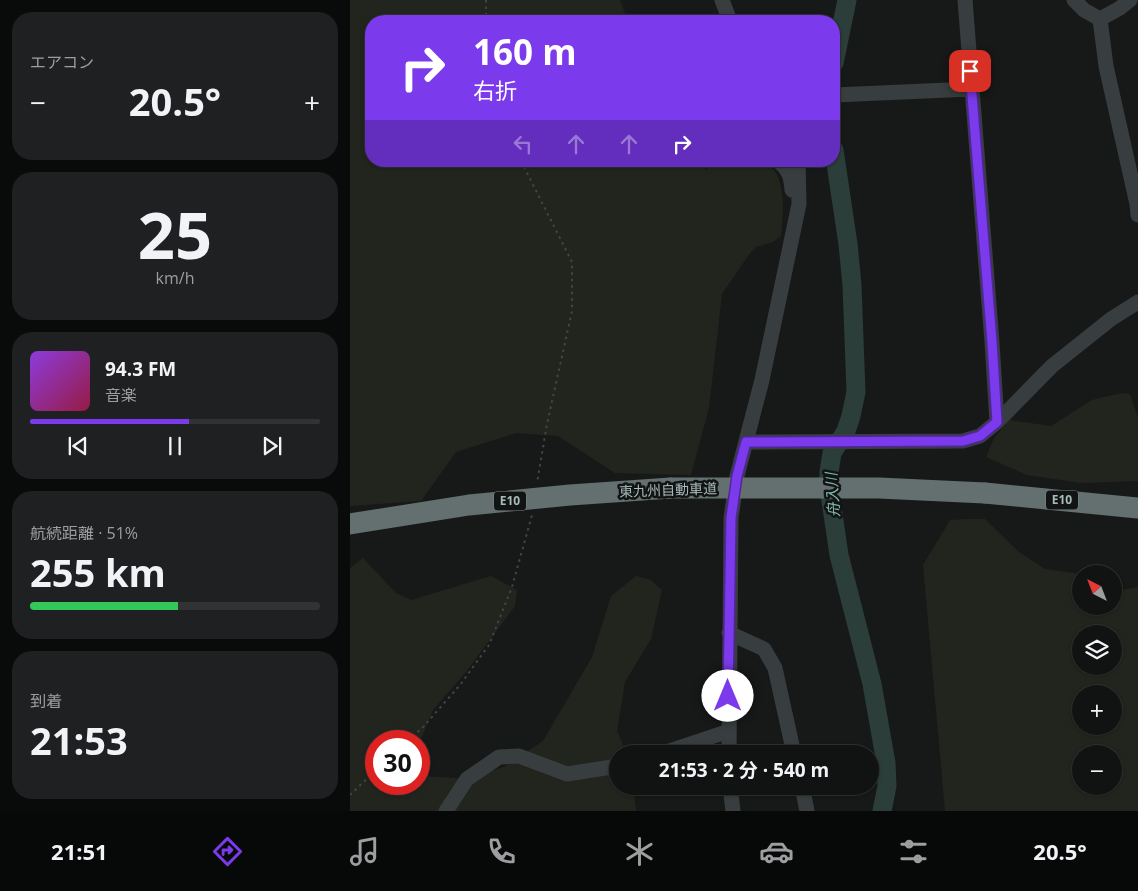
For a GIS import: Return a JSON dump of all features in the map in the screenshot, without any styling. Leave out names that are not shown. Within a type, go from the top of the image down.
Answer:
[{"type":"highway","name":"東九州自動車道","points":[[350,524],[469,505],[570,495],[672,488],[879,488],[985,493],[1138,508]]},
{"type":"street","points":[[722,0],[728,15]]},
{"type":"street","points":[[965,0],[997,422]]},
{"type":"street","points":[[1074,0],[1084,10],[1100,19]]},
{"type":"street","points":[[1100,19],[1130,0]]},
{"type":"street","points":[[1100,19],[1106,66],[1138,215]]},
{"type":"street","points":[[840,95],[971,89]]},
{"type":"street","points":[[786,167],[791,176],[794,202],[799,204]]},
{"type":"street","points":[[729,745],[731,518],[737,476],[762,380],[799,204],[798,167]]},
{"type":"street","points":[[746,442],[963,441],[980,436],[997,422],[1052,366],[1110,319],[1138,302]]},
{"type":"street","points":[[729,633],[764,649],[775,668],[792,745]]},
{"type":"street","points":[[687,745],[729,731]]},
{"type":"street","points":[[446,811],[467,779],[499,757],[519,756],[567,774],[609,767]]},
{"type":"street","points":[[731,795],[732,811]]},
{"type":"street","points":[[804,795],[807,811]]},
{"type":"path","points":[[486,0],[486,15]]},
{"type":"path","points":[[524,167],[572,262],[572,311],[547,424],[537,488]]},
{"type":"path","points":[[420,730],[460,685],[489,645],[512,587],[532,515]]},
{"type":"path","points":[[350,795],[365,781]]},
{"type":"shaded area","points":[[350,0],[620,0],[626,15],[365,15],[365,167],[704,167],[706,170],[709,167],[771,167],[777,175],[783,198],[781,236],[773,242],[756,247],[722,294],[709,408],[691,475],[615,473],[558,436],[516,433],[456,452],[421,501],[350,506]]},
{"type":"shaded area","points":[[1122,393],[1130,394],[1138,418],[1138,481],[1081,483],[1027,475],[986,457],[994,438],[1009,420],[1051,426],[1092,400]]},
{"type":"shaded area","points":[[985,519],[1019,552],[1045,569],[1072,573],[1072,615],[1122,615],[1122,590],[1138,587],[1138,811],[945,811],[923,565],[950,520]]},
{"type":"shaded area","points":[[363,558],[396,593],[411,600],[491,576],[517,590],[515,606],[466,672],[433,710],[425,730],[365,730],[365,795],[430,795],[430,776],[457,778],[474,776],[504,767],[543,741],[592,657],[611,596],[636,576],[651,580],[662,590],[651,639],[625,682],[617,731],[623,745],[609,745],[609,795],[634,795],[636,811],[350,811],[350,568]]},
{"type":"waterway","name":"舟入川","points":[[840,34],[847,0]]},
{"type":"waterway","name":"舟入川","points":[[837,167],[852,285],[856,392],[846,431],[832,453],[829,487],[839,555],[872,684],[886,763],[887,786],[882,811]]},
{"type":"route","points":[[728,696],[731,518],[737,476],[746,442],[963,441],[980,436],[997,422],[970,71]]}]
